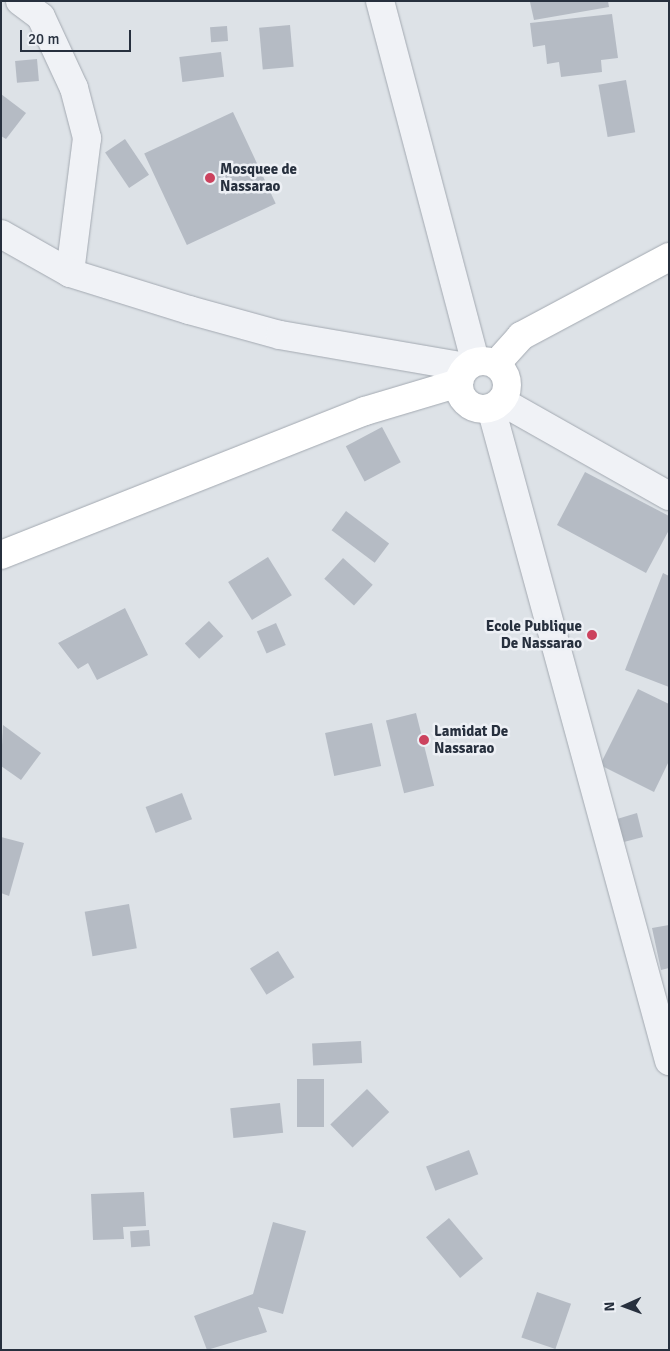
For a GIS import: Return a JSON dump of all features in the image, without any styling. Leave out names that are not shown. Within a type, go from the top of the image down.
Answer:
[{"type":"street","points":[[20,1],[41,17],[74,88],[87,138],[70,273]]},
{"type":"street","points":[[380,1],[474,369],[468,404],[496,404],[669,496]]},
{"type":"street","points":[[1,234],[70,273],[280,335],[474,369],[507,382],[496,404],[669,1061]]},
{"type":"street","points":[[1,554],[474,369],[521,336],[669,257]]},
{"type":"building","points":[[608,1],[609,7],[534,20],[530,2]]},
{"type":"building","points":[[612,14],[618,58],[601,60],[602,72],[561,77],[559,62],[547,64],[545,45],[533,47],[530,23]]},
{"type":"building","points":[[290,25],[294,67],[263,70],[259,28]]},
{"type":"building","points":[[227,26],[228,41],[211,42],[210,27]]},
{"type":"building","points":[[221,52],[224,77],[182,82],[179,57]]},
{"type":"building","points":[[37,59],[39,81],[17,83],[15,61]]},
{"type":"building","points":[[626,80],[635,132],[608,137],[598,85]]},
{"type":"building","points":[[1,94],[26,113],[6,139],[1,136]]},
{"type":"building","name":"Mosquee de Nassarao","points":[[233,112],[276,204],[187,245],[144,153]]},
{"type":"building","points":[[125,139],[149,175],[129,188],[105,152]]},
{"type":"building","points":[[382,427],[401,462],[365,482],[346,446]]},
{"type":"building","points":[[585,472],[669,516],[669,530],[646,573],[557,525]]},
{"type":"building","points":[[346,511],[389,543],[375,563],[332,530]]},
{"type":"building","points":[[268,557],[292,595],[252,620],[228,582]]},
{"type":"building","points":[[343,558],[373,585],[354,606],[324,579]]},
{"type":"building","points":[[663,573],[669,576],[669,687],[625,670]]},
{"type":"building","points":[[125,608],[148,655],[97,680],[88,663],[78,669],[58,643]]},
{"type":"building","points":[[209,621],[223,636],[199,659],[185,644]]},
{"type":"building","points":[[276,623],[286,645],[267,653],[257,632]]},
{"type":"building","points":[[638,689],[669,704],[669,761],[654,792],[600,765]]},
{"type":"building","points":[[416,713],[434,786],[404,793],[386,720]]},
{"type":"building","points":[[372,723],[381,766],[334,776],[325,733]]},
{"type":"building","points":[[3,725],[41,753],[21,780],[1,766]]},
{"type":"building","points":[[182,793],[192,819],[156,833],[146,807]]},
{"type":"building","points":[[637,813],[643,837],[620,843],[617,819]]},
{"type":"building","points":[[1,837],[24,843],[9,896],[1,893]]},
{"type":"building","points":[[129,904],[137,948],[92,956],[85,912]]},
{"type":"building","points":[[669,925],[669,968],[661,970],[652,928]]},
{"type":"building","points":[[278,951],[294,977],[266,995],[250,968]]},
{"type":"building","points":[[361,1041],[362,1063],[313,1066],[312,1044]]},
{"type":"building","points":[[297,1079],[324,1079],[324,1127],[297,1127]]},
{"type":"building","points":[[367,1089],[389,1112],[353,1147],[330,1124]]},
{"type":"building","points":[[280,1103],[283,1133],[233,1138],[230,1108]]},
{"type":"building","points":[[469,1150],[478,1174],[435,1191],[426,1166]]},
{"type":"building","points":[[144,1192],[146,1226],[123,1227],[124,1239],[93,1240],[91,1194]]},
{"type":"building","points":[[449,1218],[483,1259],[460,1278],[426,1237]]},
{"type":"building","points":[[273,1222],[306,1231],[283,1314],[258,1307],[267,1332],[207,1350],[194,1316],[253,1294]]},
{"type":"building","points":[[149,1230],[150,1246],[131,1247],[130,1231]]},
{"type":"building","points":[[537,1292],[571,1304],[555,1349],[521,1337]]},
{"type":"place","name":"Mosquee de Nassarao","points":[[210,178]]},
{"type":"place","name":"Ecole Publique De Nassarao","points":[[592,635]]},
{"type":"place","name":"Lamidat De Nassarao","points":[[424,740]]}]
